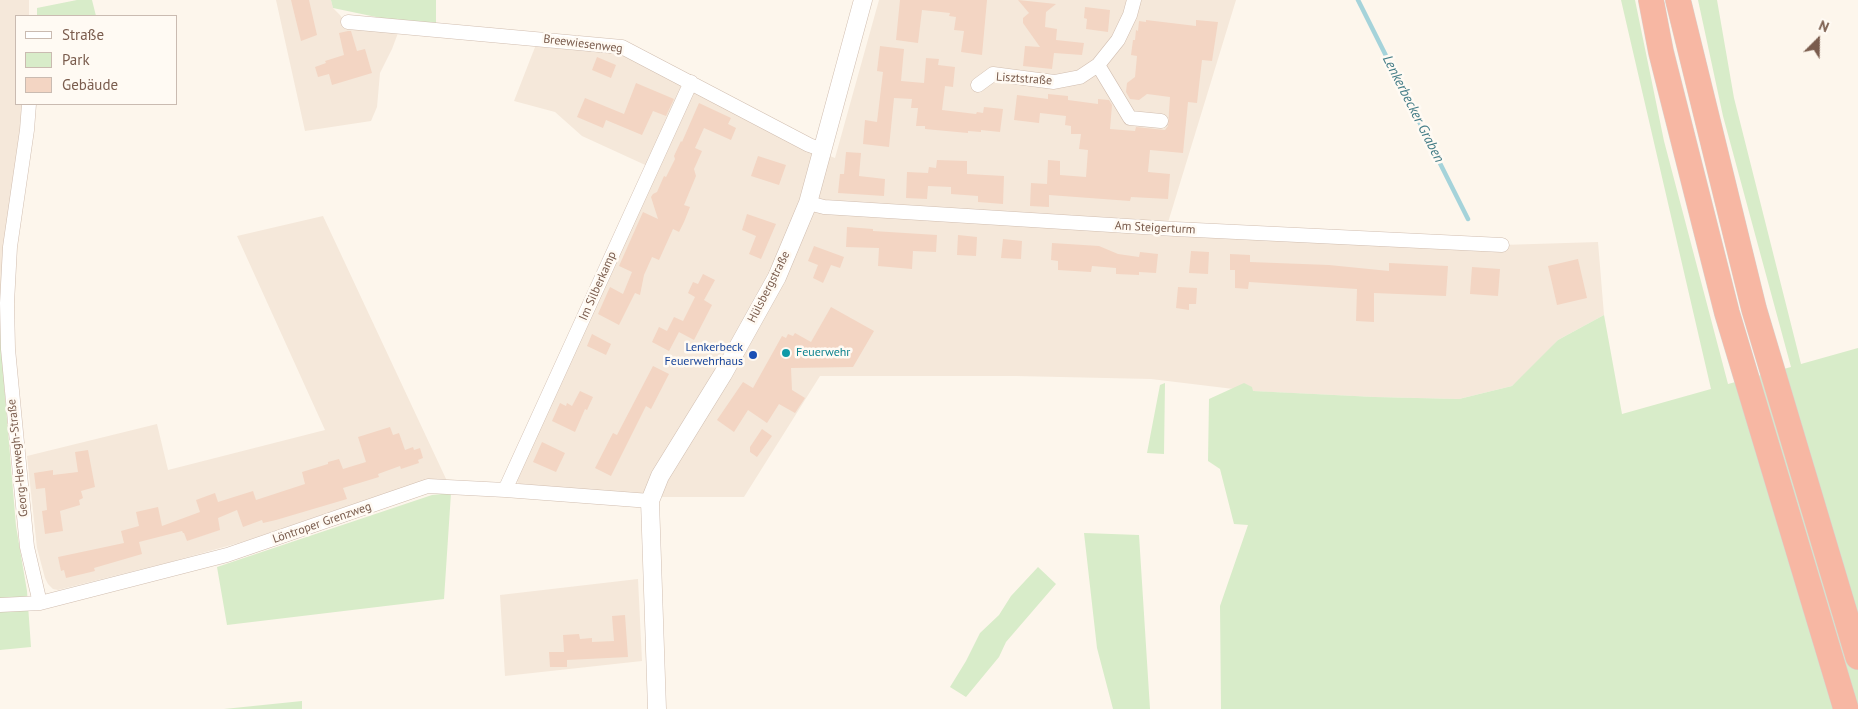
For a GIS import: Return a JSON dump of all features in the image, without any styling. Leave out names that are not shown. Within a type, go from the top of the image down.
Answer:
[{"type":"highway","points":[[1651,0],[1664,62],[1727,313],[1846,709]]},
{"type":"highway","points":[[1678,0],[1754,309],[1858,657]]},
{"type":"street","name":"Hülsbergstraße","points":[[657,709],[650,501],[660,476],[731,361],[777,277],[808,203],[864,0]]},
{"type":"street","name":"Lisztstraße","points":[[978,85],[993,74],[1054,82],[1080,77],[1098,65],[1118,40],[1130,15],[1134,0]]},
{"type":"street","name":"Breewiesenweg","points":[[348,22],[622,47],[823,150]]},
{"type":"street","points":[[1098,65],[1130,118],[1161,121]]},
{"type":"street","name":"Im Silberkamp","points":[[505,490],[691,82]]},
{"type":"street","name":"Georg-Herwegh-Straße","points":[[29,105],[10,247],[7,303],[8,349],[27,547],[40,603]]},
{"type":"street","name":"Am Steigerturm","points":[[808,203],[824,206],[1175,229],[1502,245]]},
{"type":"street","name":"Löntroper Grenzweg","points":[[0,605],[40,603],[227,555],[428,486],[650,501]]},
{"type":"shaded area","points":[[0,0],[29,0],[29,15],[15,15],[15,105],[25,105],[3,301],[0,301]]},
{"type":"shaded area","points":[[276,0],[331,0],[333,8],[350,29],[398,33],[380,73],[377,107],[371,121],[305,131]]},
{"type":"shaded area","points":[[879,0],[1236,0],[1166,229],[1502,245],[1598,242],[1604,315],[1558,340],[1512,386],[1459,399],[1250,391],[1151,379],[1016,376],[820,376],[744,497],[654,497],[523,486],[517,482],[516,475],[654,169],[582,136],[555,112],[514,101],[537,42],[613,48],[801,145],[835,158]]},
{"type":"shaded area","points":[[323,216],[447,481],[416,483],[242,542],[58,590],[53,589],[45,578],[37,548],[27,456],[157,424],[168,470],[325,430],[237,236]]},
{"type":"shaded area","points":[[638,579],[642,661],[505,676],[500,595]]},
{"type":"green space","points":[[77,0],[92,0],[96,15],[37,15],[37,8]]},
{"type":"green space","points":[[331,0],[436,0],[436,23],[400,22],[333,8]]},
{"type":"green space","points":[[1621,0],[1635,0],[1664,141],[1728,384],[1791,367],[1723,116],[1698,0],[1717,0],[1734,98],[1801,364],[1858,348],[1858,709],[1221,709],[1220,606],[1248,525],[1234,524],[1220,469],[1208,461],[1209,399],[1244,383],[1252,387],[1253,391],[1459,399],[1512,386],[1558,340],[1604,315],[1622,414],[1711,389]]},
{"type":"green space","points":[[0,301],[3,301],[4,383],[16,526],[27,591],[31,647],[0,650]]},
{"type":"green space","points":[[1165,383],[1164,454],[1147,453],[1160,385]]},
{"type":"green space","points":[[451,493],[444,599],[227,625],[217,567],[432,495]]},
{"type":"green space","points":[[1084,533],[1139,535],[1150,709],[1113,709],[1097,648]]},
{"type":"green space","points":[[1038,567],[1056,584],[1006,642],[999,657],[966,697],[950,687],[980,633],[999,615],[1011,596]]},
{"type":"green space","points":[[302,701],[302,709],[224,709]]},
{"type":"building","points":[[291,0],[309,0],[317,35],[301,41]]},
{"type":"building","points":[[900,0],[987,0],[982,55],[961,52],[964,31],[954,30],[956,17],[949,16],[950,13],[922,10],[918,43],[896,40]]},
{"type":"building","points":[[1018,0],[1056,4],[1046,12],[1045,27],[1057,29],[1056,40],[1084,43],[1082,55],[1054,53],[1052,69],[1023,66],[1025,46],[1040,47],[1023,23],[1023,18],[1029,13]]},
{"type":"building","points":[[1085,7],[1110,10],[1108,32],[1086,29]]},
{"type":"building","points":[[1146,20],[1196,26],[1196,20],[1218,22],[1212,61],[1202,60],[1197,103],[1188,102],[1183,153],[1150,150],[1148,172],[1170,174],[1168,199],[1131,197],[1130,201],[1049,195],[1049,207],[1030,206],[1031,183],[1047,184],[1048,160],[1060,161],[1060,175],[1086,177],[1088,150],[1079,149],[1081,134],[1071,134],[1071,126],[1065,125],[1066,116],[1040,113],[1039,123],[1014,120],[1017,95],[1048,99],[1048,94],[1068,96],[1068,100],[1098,104],[1098,99],[1109,100],[1112,105],[1110,129],[1135,131],[1136,127],[1165,130],[1168,126],[1170,97],[1147,94],[1139,100],[1130,99],[1126,92],[1127,83],[1135,77],[1137,56],[1131,55],[1133,40],[1135,40],[1136,30],[1138,31],[1139,21],[1146,22]]},
{"type":"building","points":[[351,31],[357,51],[365,49],[372,73],[332,85],[329,74],[318,77],[315,67],[326,63],[325,61],[344,55],[339,33]]},
{"type":"building","points":[[880,46],[904,49],[901,81],[924,83],[926,58],[939,59],[938,65],[955,67],[953,87],[945,86],[942,110],[976,114],[977,112],[983,113],[984,107],[1003,109],[1000,132],[981,130],[981,132],[968,131],[968,133],[925,129],[925,126],[916,126],[918,108],[911,108],[912,99],[894,98],[889,147],[863,144],[865,120],[877,122],[883,72],[877,71]]},
{"type":"building","points":[[597,57],[616,65],[611,78],[592,70]]},
{"type":"building","points":[[636,83],[674,99],[666,116],[653,111],[642,135],[606,120],[603,128],[577,117],[585,98],[624,114]]},
{"type":"building","points":[[699,103],[731,118],[728,124],[736,128],[731,140],[704,128],[695,148],[702,151],[694,169],[696,176],[684,205],[690,207],[684,222],[679,232],[673,229],[659,260],[652,257],[644,275],[640,295],[635,293],[619,325],[598,314],[610,287],[623,294],[632,272],[619,266],[643,212],[658,219],[651,197],[657,192],[664,176],[666,177]]},
{"type":"building","points":[[846,152],[861,153],[859,176],[885,179],[884,196],[838,193],[840,174],[844,174]]},
{"type":"building","points":[[758,156],[786,165],[779,185],[751,176]]},
{"type":"building","points":[[937,160],[967,161],[967,174],[1004,176],[1003,204],[978,202],[978,196],[951,194],[951,187],[928,186],[927,199],[906,198],[907,172],[928,173],[929,167],[936,168]]},
{"type":"building","points":[[747,214],[776,224],[761,259],[749,254],[756,236],[742,230]]},
{"type":"building","points":[[847,227],[873,229],[873,231],[937,235],[936,252],[913,251],[912,269],[878,266],[879,248],[846,247]]},
{"type":"building","points":[[958,235],[977,237],[976,256],[957,255]]},
{"type":"building","points":[[1003,239],[1022,241],[1021,259],[1001,258]]},
{"type":"building","points":[[1052,243],[1099,246],[1118,254],[1139,257],[1140,252],[1158,254],[1156,273],[1139,272],[1139,275],[1116,274],[1116,268],[1092,266],[1091,272],[1058,270],[1058,261],[1051,260]]},
{"type":"building","points":[[814,246],[844,257],[840,268],[831,265],[823,283],[813,278],[818,265],[808,261]]},
{"type":"building","points":[[1191,251],[1209,252],[1208,274],[1189,273]]},
{"type":"building","points":[[1230,254],[1250,255],[1250,262],[1329,265],[1389,271],[1389,263],[1448,266],[1446,296],[1374,293],[1374,322],[1356,321],[1357,289],[1249,282],[1248,289],[1235,288],[1235,270],[1230,270]]},
{"type":"building","points":[[1578,259],[1587,298],[1557,305],[1548,266]]},
{"type":"building","points":[[1472,267],[1500,269],[1498,296],[1470,294]]},
{"type":"building","points":[[703,274],[715,280],[704,300],[712,305],[694,340],[679,332],[669,351],[652,342],[659,327],[667,331],[674,317],[683,321],[695,297],[688,293],[693,282],[698,284]]},
{"type":"building","points":[[1178,287],[1197,288],[1196,304],[1189,304],[1189,310],[1176,308]]},
{"type":"building","points":[[831,307],[874,331],[853,367],[791,368],[792,390],[805,398],[795,413],[779,404],[767,423],[748,410],[734,432],[717,420],[743,382],[753,388],[782,336],[786,338],[788,334],[793,336],[795,333],[811,342]]},
{"type":"building","points":[[592,334],[611,344],[606,355],[587,346]]},
{"type":"building","points":[[653,366],[669,374],[651,409],[646,406],[611,476],[595,468],[613,433],[617,435]]},
{"type":"building","points":[[580,391],[593,397],[587,410],[585,409],[575,432],[552,421],[560,403],[566,406],[567,403],[572,406]]},
{"type":"building","points":[[390,427],[393,435],[399,433],[405,450],[413,447],[414,450],[420,448],[423,458],[418,460],[419,463],[401,469],[400,466],[378,474],[379,477],[343,488],[347,499],[276,520],[263,523],[262,520],[243,527],[237,510],[218,518],[220,530],[187,541],[182,531],[139,542],[142,554],[94,568],[95,571],[66,578],[64,570],[61,571],[58,557],[124,543],[121,531],[139,526],[136,512],[158,507],[162,526],[200,512],[196,500],[215,493],[218,502],[253,491],[256,500],[305,484],[302,472],[328,464],[328,462],[339,459],[343,469],[366,462],[358,437]]},
{"type":"building","points":[[762,429],[772,436],[757,457],[750,452],[750,447]]},
{"type":"building","points":[[542,442],[565,453],[556,472],[533,462]]},
{"type":"building","points":[[88,450],[95,487],[81,491],[83,498],[79,500],[80,505],[60,511],[63,531],[45,534],[42,511],[47,510],[45,488],[36,489],[34,473],[53,470],[53,475],[78,472],[75,452]]},
{"type":"building","points":[[625,615],[628,657],[567,660],[567,667],[550,667],[549,652],[564,652],[563,635],[579,634],[580,639],[592,638],[592,642],[614,641],[612,616]]},
{"type":"waterway","name":"Lenkerbecker Graben","points":[[1358,0],[1468,219]]},
{"type":"place","name":"Feuerwehr","points":[[786,353]]},
{"type":"place","name":"Lenkerbeck Feuerwehrhaus","points":[[753,355]]}]
